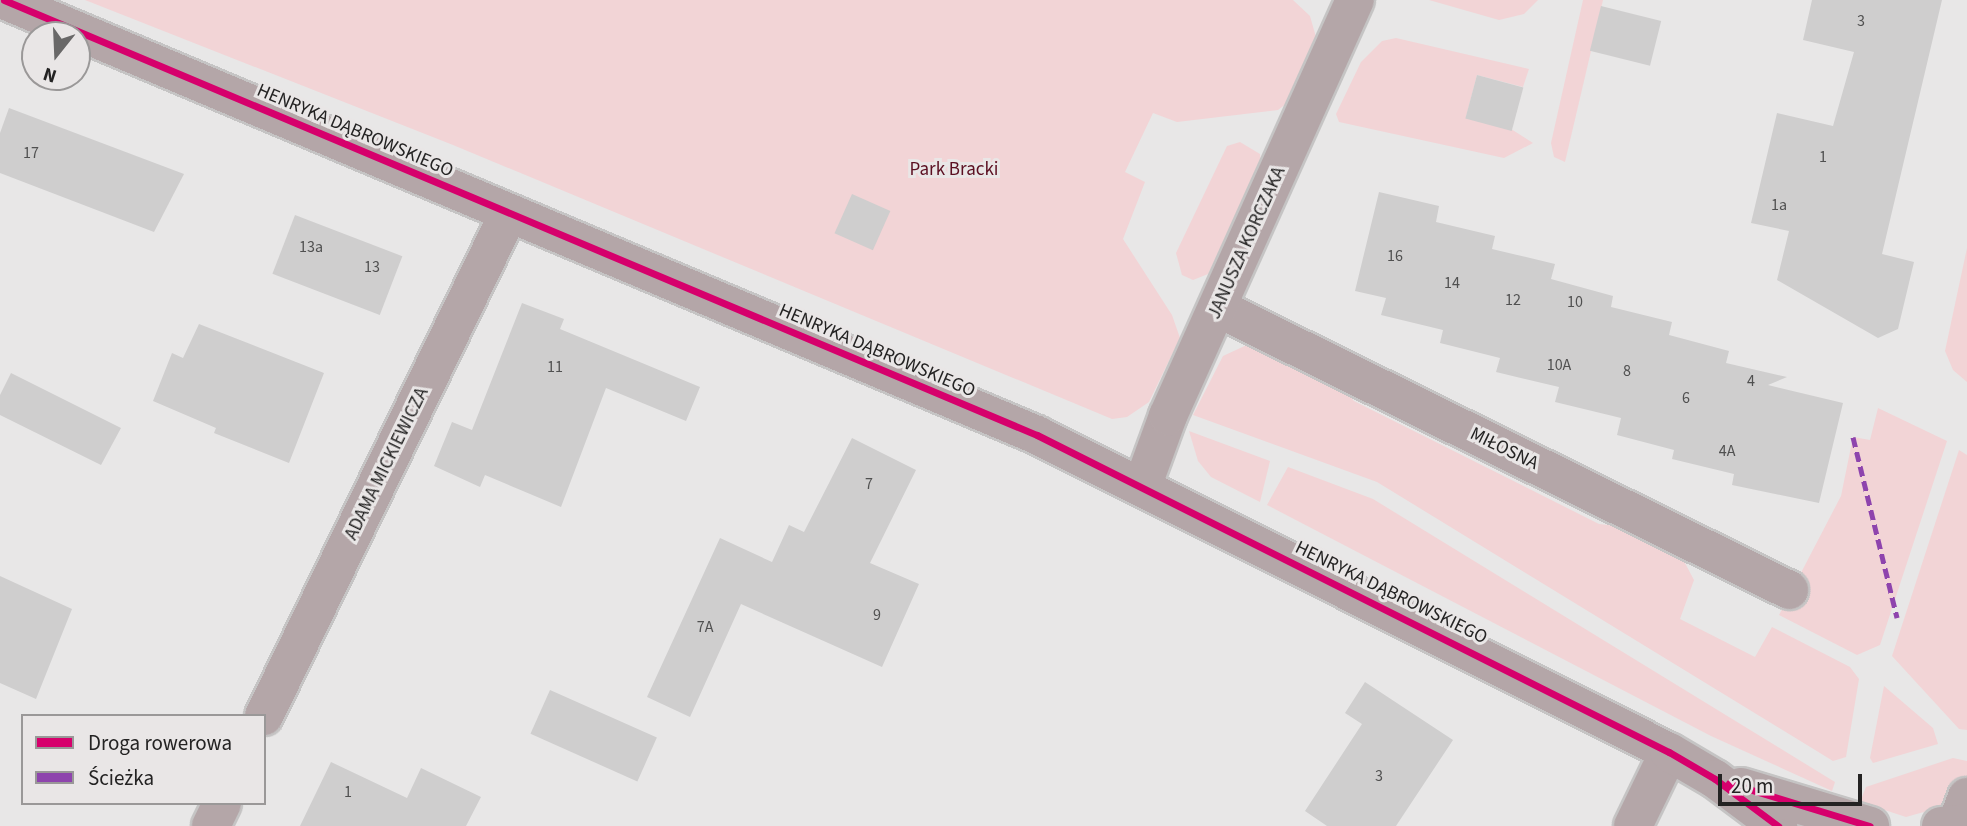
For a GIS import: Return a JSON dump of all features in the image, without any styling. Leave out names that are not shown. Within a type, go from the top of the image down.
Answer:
[{"type":"street","name":"HENRYKA DĄBROWSKIEGO","points":[[4,0],[1037,435],[1670,752],[1715,779],[1778,826]]},
{"type":"street","name":"JANUSZA KORCZAKA","points":[[1142,487],[1158,438],[1218,308],[1351,2]]},
{"type":"street","name":"ADAMA MICKIEWICZA","points":[[265,714],[509,213]]},
{"type":"street","name":"MIŁOSNA","points":[[1218,308],[1790,590]]},
{"type":"street","points":[[1633,826],[1670,752]]},
{"type":"street","name":"HENRYKA DĄBROWSKIEGO","points":[[1715,779],[1870,826]]},
{"type":"street","points":[[211,826],[221,805]]},
{"type":"green space","name":"Park Bracki","points":[[85,0],[1293,0],[1310,16],[1316,37],[1291,100],[1278,110],[1177,122],[1153,113],[1125,172],[1145,182],[1123,239],[1172,315],[1180,338],[1149,402],[1127,417],[1112,419],[453,145]]},
{"type":"green space","points":[[1429,0],[1538,0],[1524,14],[1499,20]]},
{"type":"green space","points":[[1583,0],[1603,0],[1565,162],[1554,157],[1551,143]]},
{"type":"green space","points":[[1396,38],[1529,69],[1523,87],[1477,75],[1466,117],[1511,129],[1533,143],[1504,158],[1339,122],[1336,114],[1361,62],[1382,41]]},
{"type":"green space","points":[[1240,142],[1260,154],[1261,165],[1208,274],[1193,280],[1182,275],[1176,253],[1227,146]]},
{"type":"green space","points":[[1967,248],[1967,382],[1953,370],[1945,351]]},
{"type":"green space","points":[[1251,343],[1335,379],[1354,401],[1599,524],[1634,528],[1678,550],[1694,580],[1680,619],[1755,657],[1772,627],[1850,667],[1859,679],[1846,757],[1833,761],[1377,482],[1193,415],[1223,356]]},
{"type":"green space","points":[[1878,408],[1947,441],[1880,645],[1857,655],[1779,615],[1841,496],[1853,437],[1870,440]]},
{"type":"green space","points":[[1189,431],[1270,461],[1260,502],[1211,477],[1198,461]]},
{"type":"green space","points":[[1959,450],[1967,455],[1967,730],[1959,729],[1892,656]]},
{"type":"green space","points":[[1288,467],[1373,499],[1835,782],[1832,791],[1711,736],[1267,505]]},
{"type":"green space","points":[[1884,686],[1933,728],[1938,744],[1873,763],[1870,758]]},
{"type":"green space","points":[[1953,758],[1967,761],[1967,777],[1945,806],[1906,817],[1860,802],[1866,787]]},
{"type":"building","points":[[1812,0],[1942,0],[1882,254],[1914,262],[1898,329],[1878,338],[1777,280],[1789,231],[1751,223],[1777,113],[1833,126],[1854,52],[1803,40]]},
{"type":"building","points":[[1601,6],[1661,21],[1650,66],[1590,51]]},
{"type":"building","points":[[1477,75],[1523,87],[1512,131],[1465,118]]},
{"type":"building","points":[[9,108],[184,174],[154,232],[0,173],[0,133]]},
{"type":"building","points":[[1379,192],[1439,206],[1436,222],[1495,236],[1492,249],[1555,264],[1551,279],[1613,296],[1611,307],[1672,322],[1669,335],[1729,351],[1726,363],[1787,377],[1768,385],[1843,403],[1819,503],[1732,485],[1734,474],[1672,459],[1674,450],[1617,435],[1621,418],[1555,402],[1559,387],[1496,372],[1500,358],[1440,343],[1443,330],[1381,315],[1386,298],[1355,291]]},
{"type":"building","points":[[852,194],[890,211],[873,250],[835,233]]},
{"type":"building","points":[[295,215],[402,256],[380,315],[272,274]]},
{"type":"building","points":[[522,303],[564,319],[560,329],[700,387],[686,421],[606,388],[561,507],[485,475],[480,487],[434,466],[452,422],[472,430]]},
{"type":"building","points":[[199,324],[324,373],[289,463],[214,433],[216,428],[153,401],[172,353],[183,358]]},
{"type":"building","points":[[11,373],[121,428],[101,465],[0,415],[0,395]]},
{"type":"building","points":[[852,438],[916,470],[870,563],[919,584],[882,667],[741,604],[690,717],[647,697],[720,538],[772,562],[789,525],[804,532]]},
{"type":"building","points":[[0,576],[72,609],[36,699],[0,683]]},
{"type":"building","points":[[1365,682],[1453,740],[1396,826],[1327,826],[1305,811],[1362,724],[1345,713]]},
{"type":"building","points":[[550,690],[657,738],[637,781],[530,734]]},
{"type":"building","points":[[331,762],[407,798],[421,768],[481,797],[466,826],[300,826]]},
{"type":"marked path","points":[[1853,437],[1897,618]]},
{"type":"cycle path","points":[[4,0],[1037,435],[1669,752],[1715,779],[1778,826]]},
{"type":"cycle path","points":[[1729,783],[1870,826]]}]
